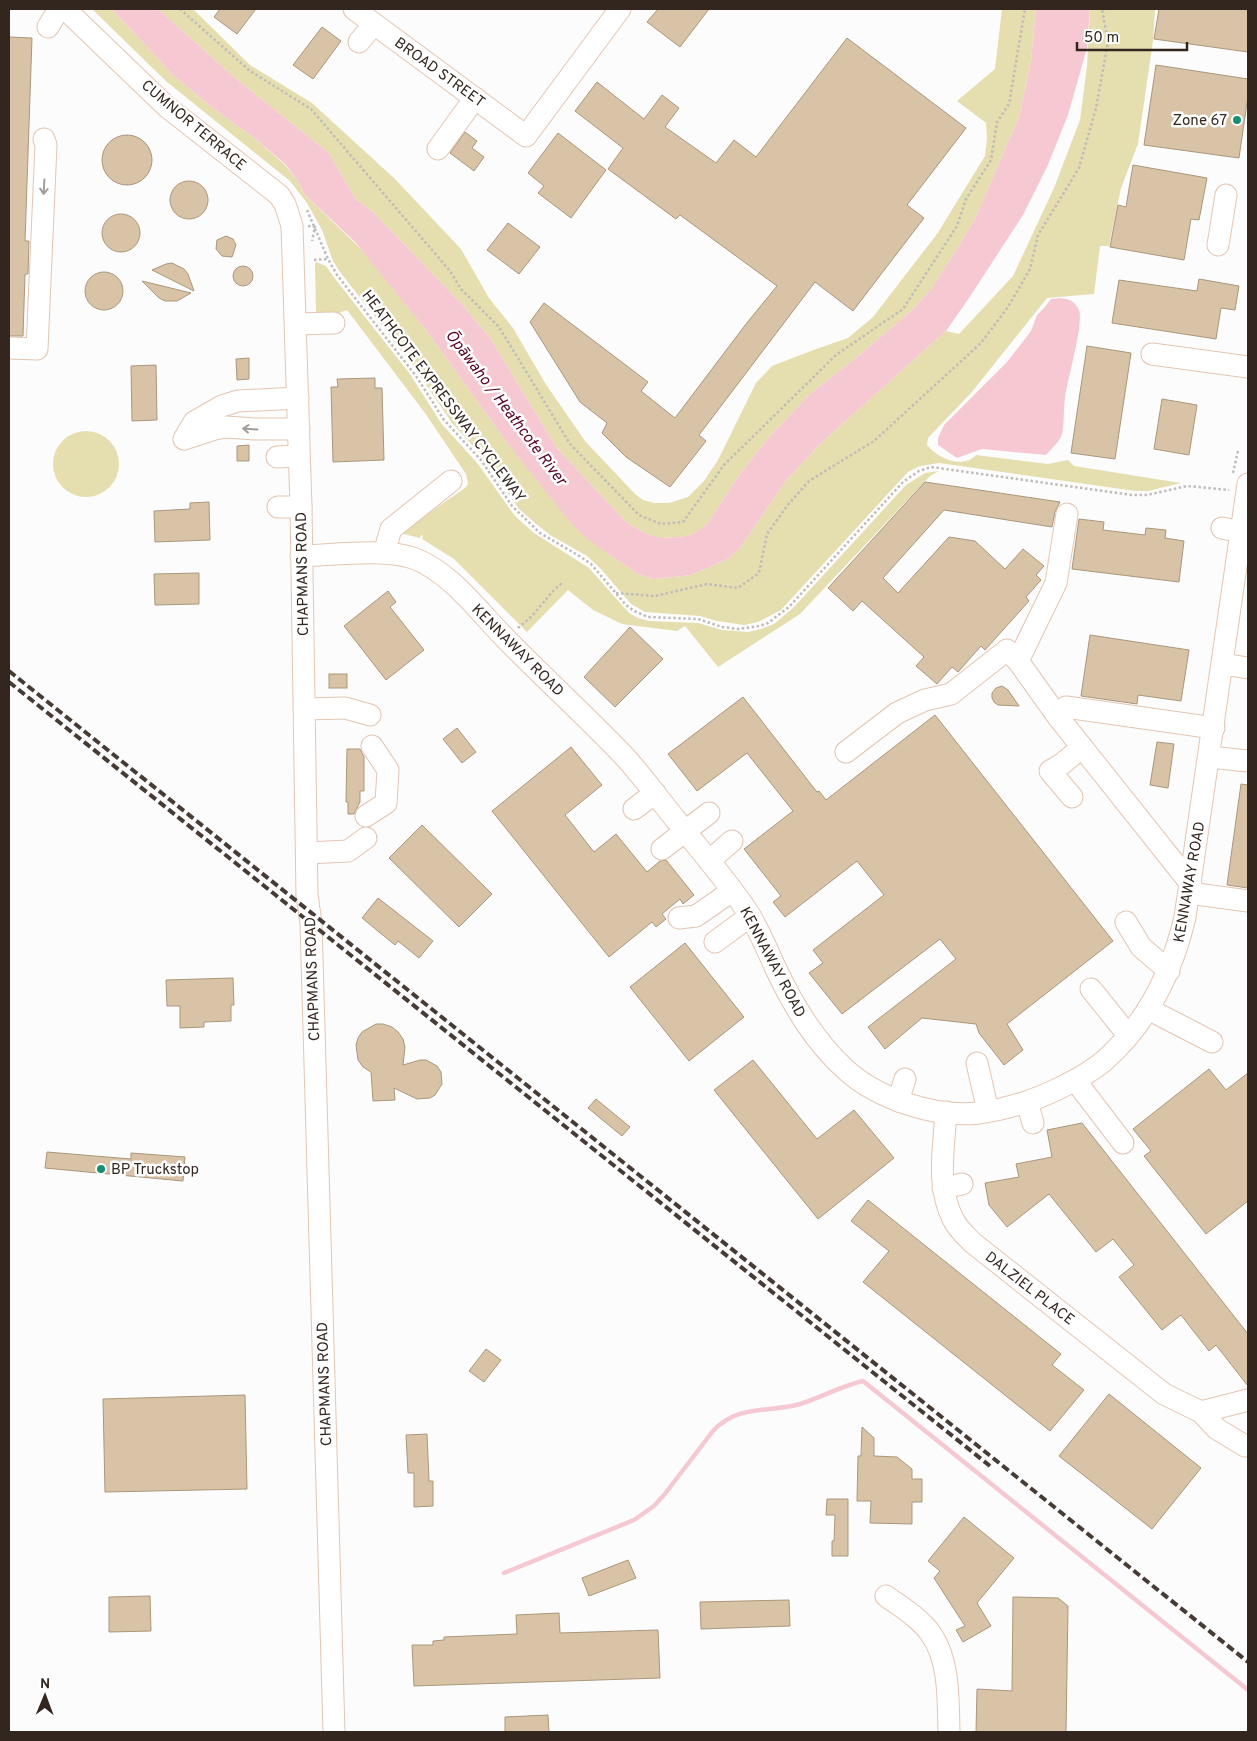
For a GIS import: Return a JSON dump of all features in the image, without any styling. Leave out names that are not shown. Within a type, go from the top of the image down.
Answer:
[{"type":"street","points":[[48,27],[59,9]]},
{"type":"street","name":"CUMNOR TERRACE","points":[[65,9],[167,107],[279,195],[285,204],[292,226]]},
{"type":"street","name":"BROAD STREET","points":[[354,9],[526,136],[620,9]]},
{"type":"street","points":[[359,42],[374,24]]},
{"type":"street","points":[[438,148],[475,98]]},
{"type":"street","points":[[9,348],[37,350],[46,145],[44,139]]},
{"type":"street","points":[[1218,245],[1226,195]]},
{"type":"street","name":"CHAPMANS ROAD","points":[[292,226],[301,507],[308,853],[307,895],[311,922],[334,1732]]},
{"type":"street","points":[[296,324],[334,323]]},
{"type":"street","points":[[1152,354],[1248,367]]},
{"type":"street","points":[[298,398],[247,400],[222,406],[194,422],[184,440],[215,428],[226,427],[255,430],[299,429]]},
{"type":"street","points":[[277,457],[299,456]]},
{"type":"street","points":[[384,553],[391,529],[451,481]]},
{"type":"street","name":"KENNAWAY ROAD","points":[[301,556],[384,553],[400,555],[416,559],[452,583],[627,759],[709,861],[750,916],[799,1014],[823,1046],[848,1072],[874,1090],[907,1105],[946,1112],[976,1113],[1040,1098],[1075,1080],[1103,1061],[1128,1035],[1148,1009],[1169,971],[1178,948],[1190,888],[1214,728],[1223,664],[1232,530],[1241,490]]},
{"type":"street","points":[[278,507],[301,507]]},
{"type":"street","points":[[1018,661],[1056,582],[1067,514]]},
{"type":"street","points":[[846,752],[896,713],[925,700],[951,694],[1006,650],[1065,704],[1082,747],[1190,888],[1248,901]]},
{"type":"street","points":[[1223,664],[1248,668]]},
{"type":"street","points":[[1065,704],[1214,728]]},
{"type":"street","points":[[305,709],[345,708],[370,715]]},
{"type":"street","points":[[366,816],[386,803],[388,770],[372,746]]},
{"type":"street","points":[[1072,797],[1050,771],[1062,764],[1082,747]]},
{"type":"street","points":[[1209,757],[1248,761]]},
{"type":"street","points":[[634,809],[654,793]]},
{"type":"street","points":[[662,849],[709,813]]},
{"type":"street","points":[[308,853],[348,851],[366,838]]},
{"type":"street","points":[[709,861],[732,840]]},
{"type":"street","points":[[679,918],[696,916],[732,891]]},
{"type":"street","points":[[715,942],[750,916]]},
{"type":"street","points":[[1126,922],[1141,947],[1169,971]]},
{"type":"street","points":[[1090,989],[1128,1035]]},
{"type":"street","points":[[1148,1009],[1212,1042]]},
{"type":"street","points":[[977,1063],[988,1111]]},
{"type":"street","points":[[898,1101],[905,1079]]},
{"type":"street","points":[[1075,1080],[1123,1143]]},
{"type":"street","points":[[1027,1102],[1033,1123]]},
{"type":"street","name":"DALZIEL PLACE","points":[[946,1112],[942,1167],[953,1186],[953,1219],[961,1231],[973,1243],[1005,1257],[1078,1316],[1164,1394],[1201,1412],[1217,1429],[1245,1446]]},
{"type":"street","points":[[1201,1412],[1248,1400]]},
{"type":"street","points":[[886,1596],[922,1623],[937,1644],[947,1688],[949,1732]]},
{"type":"path","points":[[180,9],[250,70],[311,109],[450,271],[461,289],[499,327],[570,444],[639,515],[661,524],[683,522],[724,465],[836,355],[903,309],[958,226],[966,199],[991,160],[997,122],[1010,104],[1025,9]]},
{"type":"path","points":[[616,593],[655,596],[707,584],[738,588],[759,573],[767,534],[787,506],[809,481],[874,441],[980,343],[1008,307],[1030,269],[1038,236],[1079,168],[1096,108],[1108,42],[1102,9]]},
{"type":"path","name":"HEATHCOTE EXPRESSWAY CYCLEWAY","points":[[305,207],[337,275],[416,376],[444,420],[481,460],[512,506],[540,533],[591,564],[626,605],[648,617],[698,619],[722,627],[739,629],[759,626],[768,622],[789,607],[903,482],[919,471],[931,467],[1132,495],[1147,495],[1187,486],[1241,490]]},
{"type":"path","points":[[311,242],[315,226]]},
{"type":"path","points":[[314,260],[328,259]]},
{"type":"path","points":[[1238,450],[1234,468],[1241,490]]},
{"type":"path","points":[[505,638],[532,616],[552,590],[562,583]]},
{"type":"shaded area","points":[[92,9],[112,9],[172,74],[214,109],[253,137],[284,164],[297,180],[305,195],[366,254],[426,330],[506,441],[607,553],[638,574],[654,579],[691,575],[728,559],[740,548],[785,482],[820,444],[946,331],[959,334],[1013,276],[1054,188],[1080,120],[1087,66],[1090,9],[1155,9],[1153,41],[1138,144],[1121,188],[1109,246],[1100,246],[1094,294],[1047,298],[971,393],[928,438],[927,445],[944,458],[958,462],[971,459],[976,455],[1048,464],[1068,460],[1074,466],[1181,483],[1148,491],[1135,491],[939,463],[920,466],[908,472],[781,610],[758,622],[744,625],[700,616],[645,612],[631,604],[601,569],[587,556],[550,535],[519,509],[484,458],[452,423],[414,367],[340,272],[333,261],[322,230],[307,203],[290,181],[167,82]]},
{"type":"shaded area","points":[[158,9],[193,9],[250,65],[312,103],[395,179],[461,249],[489,298],[513,328],[545,383],[585,441],[643,500],[654,503],[669,503],[688,497],[704,481],[718,460],[756,383],[772,366],[848,338],[873,317],[937,234],[985,156],[986,123],[957,101],[995,69],[1002,9],[1036,9],[1031,61],[1019,117],[974,221],[932,288],[912,310],[856,358],[811,393],[770,436],[740,474],[707,524],[693,534],[662,538],[647,534],[627,523],[557,448],[490,338],[459,301],[374,213],[355,198],[329,153],[235,78]]},
{"type":"shaded area","points":[[316,262],[326,266],[410,374],[441,423],[478,464],[515,516],[534,533],[589,568],[629,613],[638,618],[649,621],[698,623],[722,630],[748,632],[774,624],[794,607],[906,485],[925,473],[939,471],[930,476],[800,614],[718,667],[685,626],[677,631],[622,624],[593,610],[568,590],[527,632],[454,559],[422,539],[423,536],[421,535],[420,538],[400,533],[465,488],[468,484],[466,474],[425,413],[347,310],[336,314],[316,316]]},
{"type":"shaded area","points":[[86,431],[99,434],[109,441],[116,451],[119,464],[116,477],[109,487],[99,494],[86,497],[73,494],[63,487],[56,477],[53,464],[56,451],[63,441],[73,434]]},
{"type":"water","name":"Ōpāwaho / Heathcote River","points":[[112,9],[158,9],[235,78],[329,153],[355,198],[374,213],[459,301],[490,338],[557,448],[627,523],[647,534],[662,538],[693,534],[707,524],[740,474],[770,436],[811,393],[856,358],[912,310],[932,288],[974,221],[1019,117],[1031,61],[1036,9],[1090,9],[1087,48],[1068,115],[1047,167],[1023,215],[946,331],[820,444],[785,482],[740,548],[728,559],[691,575],[654,579],[638,574],[607,553],[584,536],[570,522],[506,441],[426,330],[355,242],[305,195],[285,164],[172,74]]},
{"type":"water","points":[[1060,298],[1074,303],[1079,310],[1080,317],[1065,398],[1062,433],[1056,444],[1046,455],[982,449],[957,458],[938,445],[938,438],[944,425],[1007,362],[1031,331],[1037,315],[1051,299]]},
{"type":"building","points":[[220,9],[256,9],[237,34],[214,17]]},
{"type":"building","points":[[658,9],[709,9],[680,47],[647,22]]},
{"type":"building","points":[[1159,9],[1248,9],[1248,52],[1154,39]]},
{"type":"building","points":[[322,27],[341,41],[313,79],[293,65]]},
{"type":"building","points":[[9,37],[32,38],[25,241],[29,241],[28,274],[25,274],[23,336],[9,336]]},
{"type":"building","points":[[847,38],[966,128],[907,205],[924,218],[853,311],[815,282],[699,435],[706,441],[670,487],[626,457],[602,433],[607,423],[580,402],[530,322],[544,303],[648,382],[641,391],[675,418],[777,286],[680,215],[676,219],[608,169],[623,148],[575,111],[597,82],[644,119],[662,95],[679,108],[665,127],[716,163],[734,140],[756,157]]},
{"type":"building","points":[[1156,65],[1248,79],[1248,96],[1239,158],[1144,145]]},
{"type":"building","points":[[465,132],[477,141],[472,148],[484,157],[474,171],[450,153]]},
{"type":"building","points":[[558,133],[606,170],[571,218],[538,193],[544,186],[528,173]]},
{"type":"building","points":[[122,135],[132,135],[145,142],[152,155],[152,165],[145,178],[132,185],[122,185],[113,181],[106,174],[102,165],[102,155],[106,146],[113,139]]},
{"type":"building","points":[[1133,165],[1207,178],[1199,220],[1191,219],[1184,260],[1110,247],[1118,205],[1126,207]]},
{"type":"building","points":[[189,181],[203,186],[208,200],[203,214],[189,219],[175,214],[170,200],[175,186]]},
{"type":"building","points":[[121,214],[135,219],[140,233],[135,247],[121,252],[107,247],[102,233],[107,219]]},
{"type":"building","points":[[508,223],[540,247],[519,274],[487,250]]},
{"type":"building","points":[[226,236],[233,239],[236,245],[232,257],[222,256],[216,249],[217,240]]},
{"type":"building","points":[[172,263],[184,269],[188,274],[194,291],[152,270]]},
{"type":"building","points":[[243,266],[250,269],[253,276],[250,283],[243,286],[236,283],[233,276],[236,269]]},
{"type":"building","points":[[104,272],[111,273],[117,278],[122,284],[122,298],[117,304],[111,309],[104,310],[97,309],[91,304],[86,298],[85,291],[86,284],[91,278],[97,273]]},
{"type":"building","points":[[1199,279],[1239,286],[1235,310],[1221,308],[1216,339],[1112,323],[1119,280],[1197,291]]},
{"type":"building","points":[[142,281],[191,293],[177,301],[165,301],[159,298]]},
{"type":"building","points":[[1087,346],[1131,353],[1115,459],[1071,453]]},
{"type":"building","points":[[249,358],[249,379],[237,380],[236,359]]},
{"type":"building","points":[[156,365],[157,420],[132,421],[131,366]]},
{"type":"building","points":[[375,378],[375,388],[382,388],[384,460],[333,462],[331,387],[338,387],[337,379]]},
{"type":"building","points":[[1162,399],[1197,405],[1189,455],[1154,449]]},
{"type":"building","points":[[249,445],[249,461],[237,461],[237,446]]},
{"type":"building","points":[[925,482],[1060,502],[1055,512],[1052,527],[944,510],[883,578],[898,593],[949,537],[975,541],[1005,569],[1023,549],[1044,566],[1036,575],[1041,580],[1026,597],[1029,601],[985,650],[981,646],[958,672],[952,667],[937,684],[916,666],[924,657],[862,601],[853,611],[828,588]]},
{"type":"building","points":[[209,502],[210,540],[155,542],[154,511],[190,509],[190,503]]},
{"type":"building","points":[[1079,519],[1104,522],[1103,530],[1145,535],[1146,528],[1166,530],[1165,538],[1184,541],[1179,582],[1072,569]]},
{"type":"building","points":[[199,573],[199,604],[155,605],[154,574]]},
{"type":"building","points":[[388,591],[396,602],[390,607],[424,650],[386,680],[344,626]]},
{"type":"building","points":[[630,627],[663,659],[615,707],[584,677]]},
{"type":"building","points":[[1090,635],[1189,650],[1181,701],[1138,695],[1137,704],[1081,696]]},
{"type":"building","points":[[329,674],[347,674],[347,688],[329,688]]},
{"type":"building","points":[[1002,686],[1008,690],[1019,706],[998,705],[994,702],[992,693],[996,688]]},
{"type":"building","points":[[743,697],[817,792],[819,791],[826,800],[935,715],[1113,941],[1007,1024],[1023,1050],[1004,1065],[979,1033],[976,1024],[922,1018],[885,1049],[868,1027],[956,959],[940,939],[842,1014],[809,973],[823,963],[813,950],[884,895],[857,861],[785,917],[773,902],[781,896],[744,849],[793,811],[747,753],[697,791],[668,754]]},
{"type":"building","points":[[457,728],[476,752],[462,763],[443,739]]},
{"type":"building","points":[[1157,742],[1174,744],[1168,788],[1150,785]]},
{"type":"building","points":[[571,747],[602,785],[565,815],[594,852],[616,834],[647,872],[660,861],[666,860],[694,895],[683,904],[680,899],[662,914],[666,919],[656,927],[652,922],[609,957],[492,811]]},
{"type":"building","points":[[347,749],[360,749],[364,757],[364,791],[360,791],[360,802],[354,814],[348,814],[348,802],[346,802]]},
{"type":"building","points":[[1241,784],[1248,785],[1248,888],[1227,885]]},
{"type":"building","points":[[422,825],[492,894],[459,927],[389,858]]},
{"type":"building","points":[[378,898],[433,941],[419,958],[398,941],[395,945],[362,918]]},
{"type":"building","points":[[685,943],[744,1017],[689,1061],[630,987]]},
{"type":"building","points":[[233,978],[234,1005],[231,1005],[231,1021],[204,1022],[204,1027],[180,1028],[180,1006],[167,1006],[166,980]]},
{"type":"building","points":[[376,1024],[392,1027],[403,1039],[405,1047],[403,1065],[426,1060],[437,1066],[441,1072],[442,1084],[435,1095],[430,1098],[417,1099],[394,1088],[395,1100],[373,1101],[371,1072],[363,1067],[358,1060],[356,1045],[362,1032]]},
{"type":"building","points":[[753,1060],[817,1139],[854,1110],[894,1158],[818,1219],[714,1090]]},
{"type":"building","points":[[1209,1069],[1226,1090],[1248,1073],[1248,1201],[1206,1234],[1144,1156],[1151,1151],[1133,1129]]},
{"type":"building","points":[[596,1099],[630,1127],[622,1136],[588,1108]]},
{"type":"building","points":[[1082,1123],[1248,1334],[1248,1386],[1216,1345],[1209,1351],[1181,1315],[1162,1330],[1119,1277],[1134,1265],[1113,1239],[1096,1252],[1049,1194],[1007,1227],[989,1205],[985,1183],[1019,1177],[1016,1164],[1052,1157],[1047,1130]]},
{"type":"building","points":[[47,1152],[131,1159],[131,1153],[185,1157],[183,1181],[45,1168]]},
{"type":"building","points":[[868,1200],[1061,1354],[1052,1365],[1084,1390],[1050,1431],[863,1282],[889,1251],[851,1221]]},
{"type":"building","points":[[486,1349],[501,1360],[484,1382],[469,1371]]},
{"type":"building","points":[[1109,1394],[1201,1468],[1152,1529],[1059,1456]]},
{"type":"building","points":[[245,1395],[247,1489],[105,1492],[103,1399]]},
{"type":"building","points":[[862,1427],[874,1438],[874,1456],[897,1457],[912,1469],[912,1479],[922,1479],[922,1502],[912,1502],[912,1524],[870,1523],[871,1501],[857,1501],[858,1456],[861,1456]]},
{"type":"building","points":[[427,1434],[429,1481],[433,1481],[433,1506],[414,1507],[414,1473],[408,1473],[406,1435]]},
{"type":"building","points":[[827,1499],[848,1499],[848,1556],[832,1556],[835,1515],[826,1515]]},
{"type":"building","points":[[964,1517],[1014,1558],[977,1603],[991,1626],[963,1642],[956,1630],[965,1626],[934,1578],[940,1571],[928,1561]]},
{"type":"building","points":[[628,1560],[636,1578],[589,1596],[582,1578]]},
{"type":"building","points":[[150,1596],[151,1631],[109,1632],[109,1597]]},
{"type":"building","points":[[1013,1597],[1058,1598],[1068,1606],[1066,1732],[976,1732],[977,1689],[1012,1691]]},
{"type":"building","points":[[789,1600],[790,1626],[701,1629],[700,1602]]},
{"type":"building","points":[[559,1613],[560,1633],[658,1630],[660,1678],[414,1686],[412,1645],[433,1645],[433,1641],[444,1640],[444,1637],[517,1634],[516,1615]]},
{"type":"building","points":[[548,1715],[549,1732],[505,1732],[505,1717]]},
{"type":"waterway","points":[[504,1573],[634,1520],[654,1506],[664,1495],[713,1431],[723,1422],[743,1413],[800,1404],[863,1381],[1248,1690]]},
{"type":"railway","points":[[9,671],[1248,1662]]},
{"type":"railway","points":[[9,682],[990,1466]]},
{"type":"place","name":"Zone 67","points":[[1237,120]]},
{"type":"place","name":"BP Truckstop","points":[[101,1169]]}]
